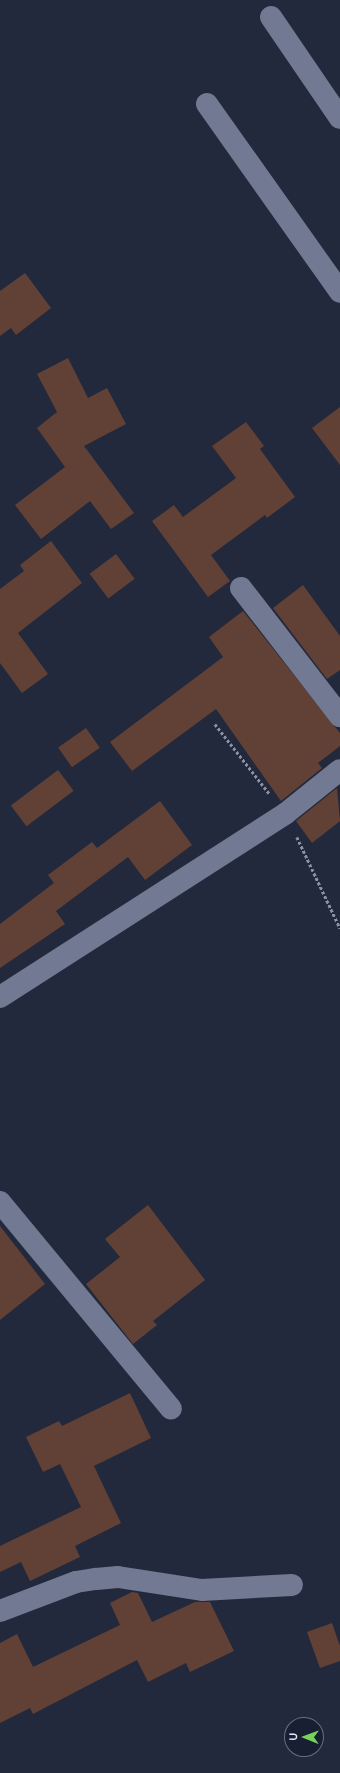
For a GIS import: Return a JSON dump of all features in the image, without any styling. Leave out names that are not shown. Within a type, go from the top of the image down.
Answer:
[{"type":"street","points":[[271,17],[340,118]]},
{"type":"street","points":[[207,104],[340,292]]},
{"type":"street","points":[[241,588],[340,716]]},
{"type":"street","points":[[0,996],[285,814],[340,770]]},
{"type":"street","points":[[0,1202],[171,1409]]},
{"type":"street","points":[[0,1611],[76,1582],[118,1577],[202,1590],[292,1585]]},
{"type":"building","points":[[25,273],[51,308],[16,335],[11,328],[0,336],[0,291]]},
{"type":"building","points":[[68,358],[88,398],[107,388],[126,424],[84,446],[134,513],[111,529],[90,501],[41,539],[15,505],[65,467],[37,428],[57,412],[37,374]]},
{"type":"building","points":[[340,407],[340,465],[312,428]]},
{"type":"building","points":[[246,422],[264,446],[260,449],[295,497],[267,518],[265,515],[211,555],[230,581],[208,597],[152,521],[174,505],[183,517],[236,478],[212,446]]},
{"type":"building","points":[[51,541],[82,583],[18,633],[48,674],[22,693],[0,663],[0,589],[24,571],[20,565]]},
{"type":"building","points":[[116,554],[135,579],[108,599],[90,574]]},
{"type":"building","points":[[303,585],[340,636],[340,670],[327,679],[273,608]]},
{"type":"building","points":[[243,611],[340,733],[340,746],[318,763],[322,768],[281,801],[216,709],[132,771],[110,742],[223,657],[209,637]]},
{"type":"building","points":[[86,728],[100,748],[72,767],[58,748]]},
{"type":"building","points":[[58,770],[74,791],[27,826],[11,806]]},
{"type":"building","points":[[337,788],[340,821],[312,843],[296,821]]},
{"type":"building","points":[[160,801],[192,845],[145,880],[128,857],[56,911],[65,924],[0,968],[0,924],[54,883],[48,875],[92,842],[97,848]]},
{"type":"building","points":[[148,1205],[205,1280],[153,1321],[157,1325],[133,1344],[86,1284],[120,1257],[105,1239]]},
{"type":"building","points":[[0,1226],[45,1284],[0,1320]]},
{"type":"building","points":[[130,1393],[151,1438],[94,1466],[121,1523],[75,1546],[80,1557],[30,1581],[21,1562],[0,1572],[0,1546],[81,1507],[60,1464],[43,1472],[26,1437],[59,1421],[62,1426]]},
{"type":"building","points":[[132,1592],[138,1593],[152,1622],[195,1602],[210,1602],[234,1651],[190,1672],[186,1663],[148,1682],[137,1660],[33,1714],[30,1708],[0,1723],[0,1643],[17,1634],[33,1667],[120,1625],[110,1603]]},
{"type":"building","points":[[332,1623],[340,1646],[340,1661],[320,1668],[307,1632]]}]
